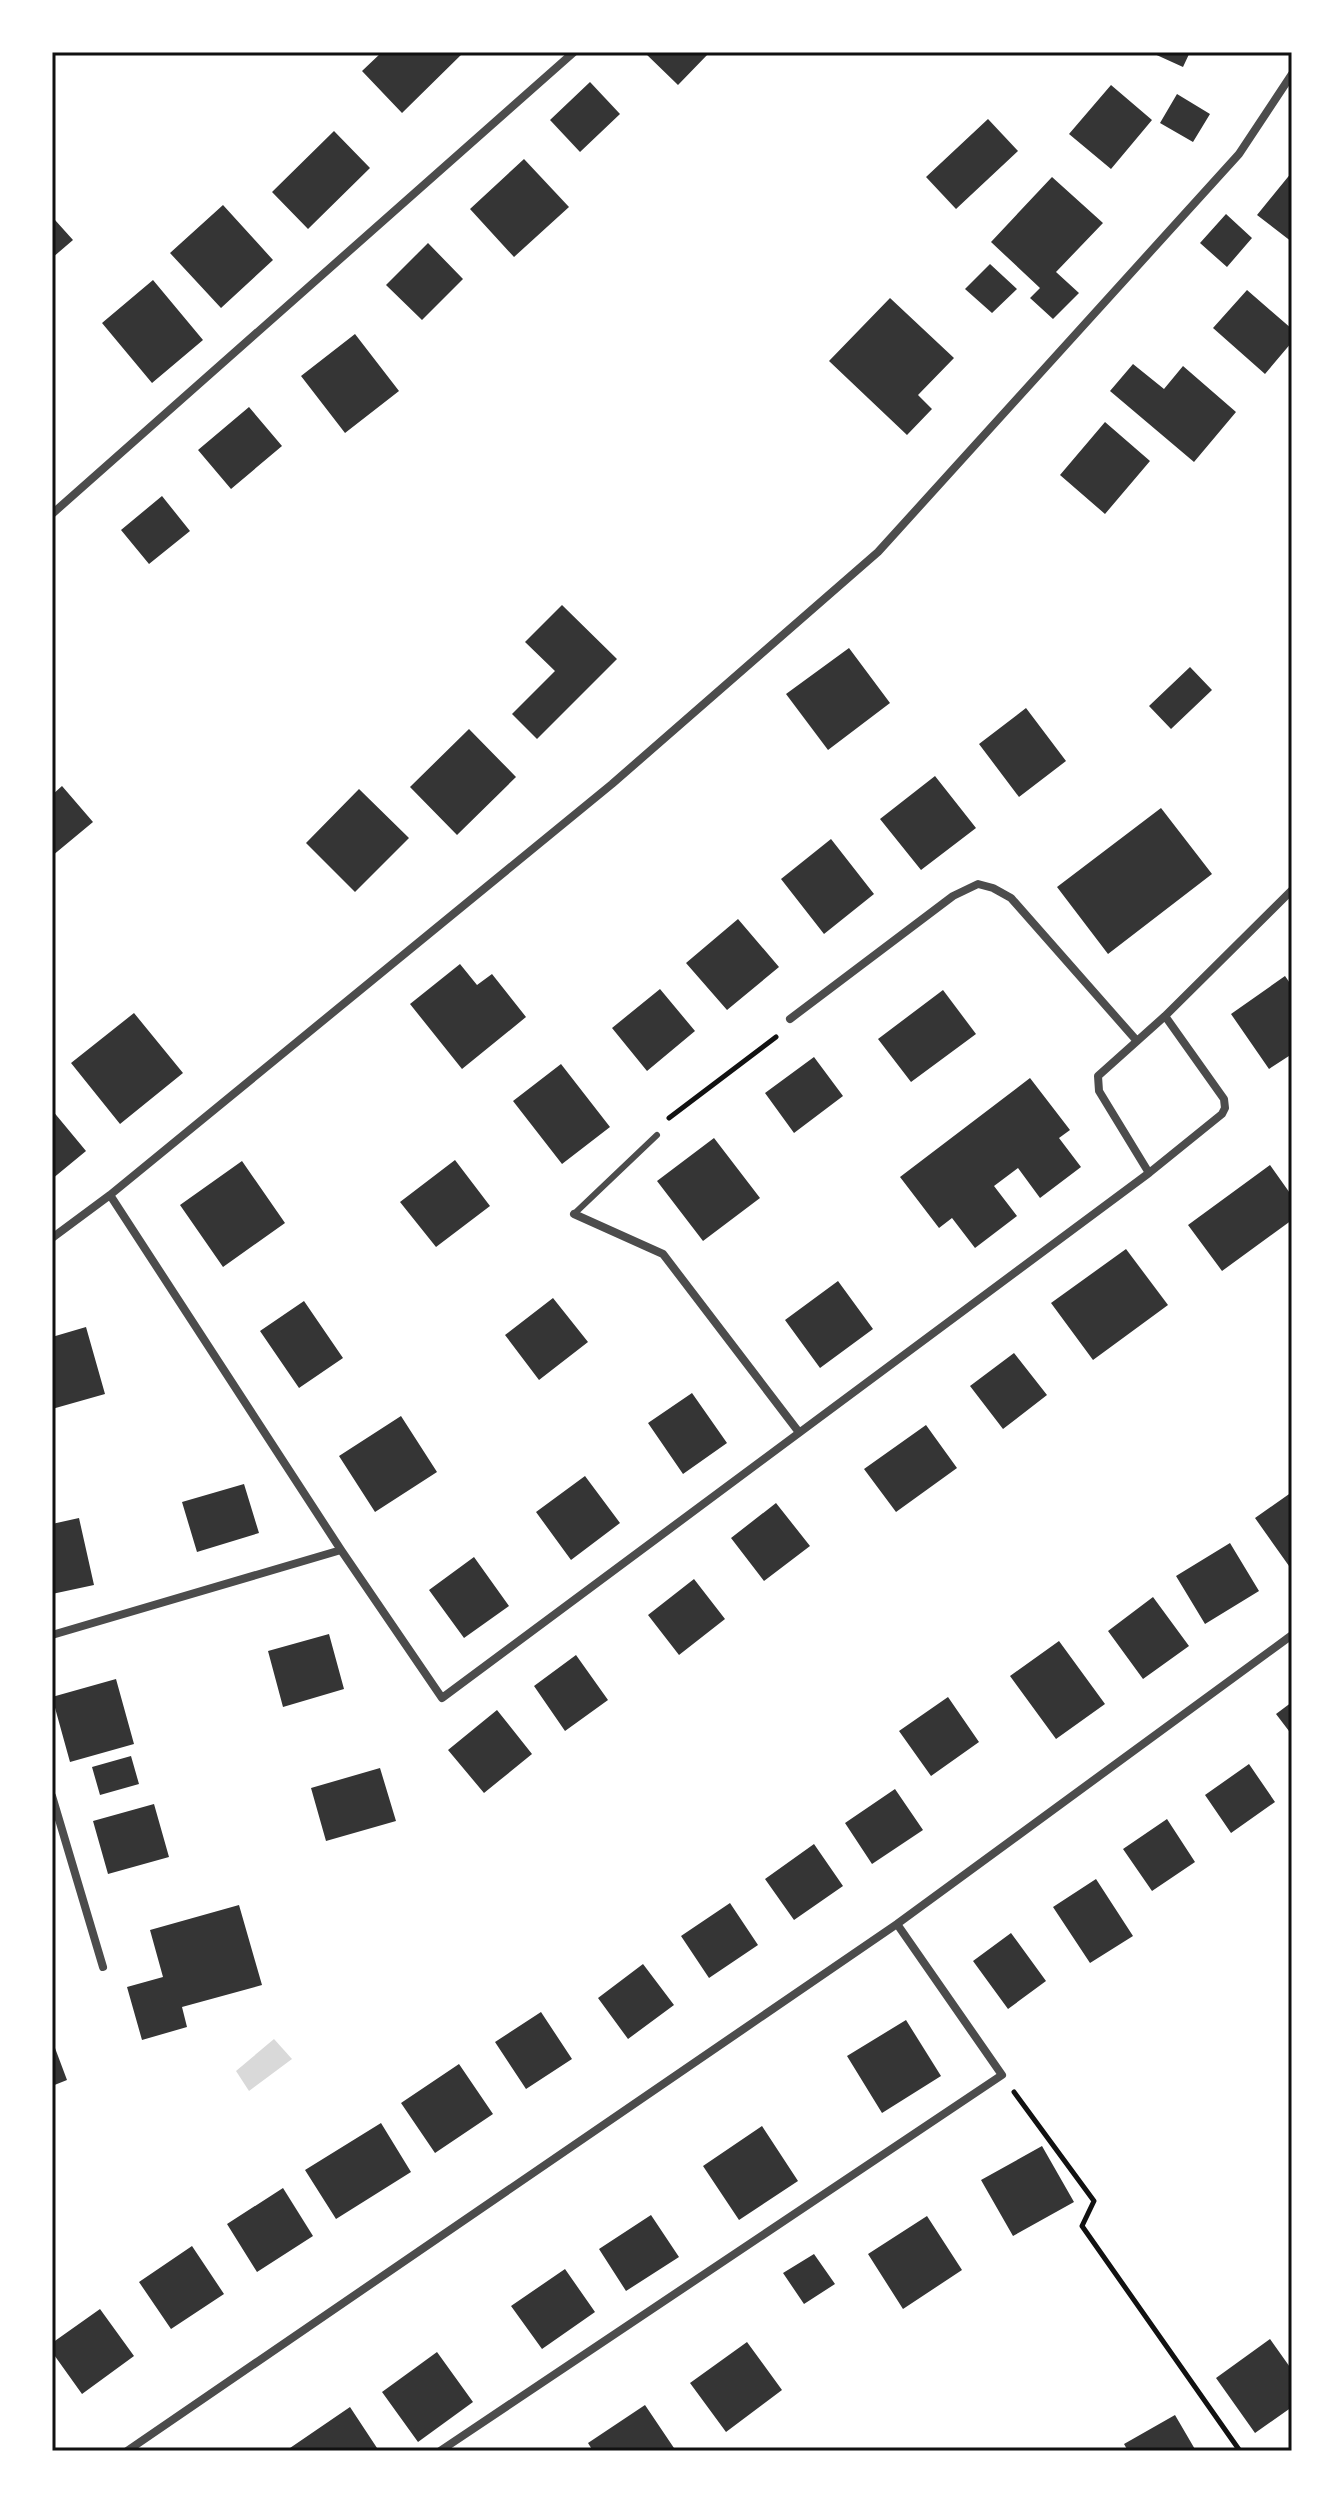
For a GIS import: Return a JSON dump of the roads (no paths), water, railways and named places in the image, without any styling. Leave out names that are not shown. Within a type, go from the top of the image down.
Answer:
[{"type":"street","points":[[52,514],[574,52]]},
{"type":"street","points":[[52,1238],[110,1195],[612,784],[878,552],[1239,154],[1292,74]]},
{"type":"street","points":[[790,1019],[953,896],[978,884],[1011,898],[1137,1041]]},
{"type":"street","points":[[1149,1173],[1099,1091],[1098,1076],[1165,1016],[1292,890]]},
{"type":"street","points":[[110,1195],[341,1550],[442,1698],[1149,1173],[1222,1114],[1224,1099],[1165,1016]]},
{"type":"street","points":[[574,1214],[663,1254],[798,1431]]},
{"type":"street","points":[[52,1635],[341,1550]]},
{"type":"street","points":[[127,2451],[897,1924],[1292,1635]]},
{"type":"street","points":[[52,1796],[103,1967]]},
{"type":"street","points":[[440,2451],[1002,2075],[897,1924]]},
{"type":"lane","points":[[574,1214],[657,1135]]}]
